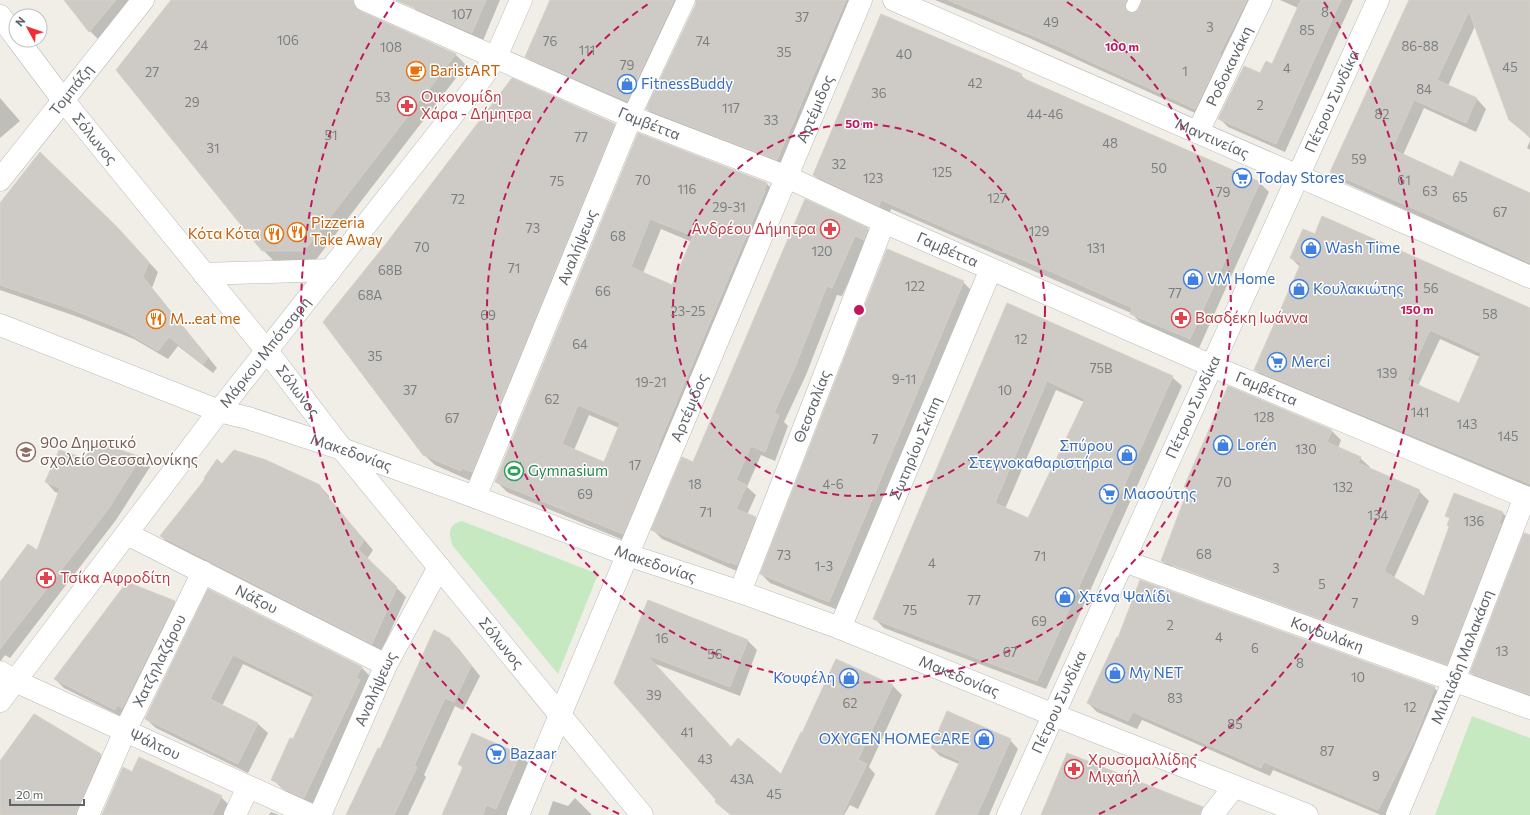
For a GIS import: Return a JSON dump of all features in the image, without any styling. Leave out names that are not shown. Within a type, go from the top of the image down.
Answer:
[{"type":"street","name":"Τομπάζη","points":[[0,180],[143,0]]},
{"type":"street","name":"Γαμβέττα","points":[[365,0],[631,117],[787,177],[884,222],[1212,366],[1528,498]]},
{"type":"street","name":"Μάρκου Μπότσαρη","points":[[0,701],[8,677],[127,534],[220,411],[473,90],[496,57],[521,0]]},
{"type":"street","name":"Αναλήψεως","points":[[476,497],[631,117],[686,0]]},
{"type":"street","name":"Αρτέμιδος","points":[[518,815],[861,0]]},
{"type":"street","name":"Μαντινείας","points":[[894,0],[1530,276]]},
{"type":"street","name":"Ροδοκανάκη","points":[[1198,132],[1261,0]]},
{"type":"street","name":"Πέτρου Συνδίκα","points":[[1008,815],[1378,0]]},
{"type":"street","points":[[0,16],[8,26]]},
{"type":"street","name":"Σόλωνος","points":[[24,48],[63,100],[267,351],[342,449],[642,815]]},
{"type":"street","name":"Θεσσαλίας","points":[[740,592],[884,222]]},
{"type":"street","name":"Σωτηρίου Σκίπη","points":[[840,628],[992,269]]},
{"type":"street","points":[[204,274],[331,270]]},
{"type":"street","name":"Μακεδονίας","points":[[0,325],[220,411],[248,418],[342,449],[476,497],[628,555],[740,592],[840,628],[1054,715],[1307,815]]},
{"type":"street","name":"Μιλτιάδη Μαλακάση","points":[[1397,815],[1528,498]]},
{"type":"street","name":"Νάξου","points":[[127,534],[386,665]]},
{"type":"street","name":"Κονδυλάκη","points":[[1124,561],[1530,708]]},
{"type":"street","name":"Αναλήψεως","points":[[320,815],[386,665],[439,567]]},
{"type":"street","name":"Χατζηλαζάρου","points":[[88,815],[125,731],[203,572]]},
{"type":"street","name":"Ψάλτου","points":[[8,677],[311,815]]},
{"type":"street","points":[[235,815],[248,787]]},
{"type":"street","points":[[1212,815],[1234,787]]},
{"type":"green space","points":[[462,521],[598,574],[558,674],[453,546],[450,537],[450,530],[454,524]]},
{"type":"green space","points":[[1472,716],[1530,738],[1530,815],[1435,815]]},
{"type":"building","points":[[64,0],[116,0],[89,32]]},
{"type":"building","points":[[171,0],[353,0],[355,7],[360,11],[456,54],[304,251],[262,251],[116,70]]},
{"type":"building","points":[[396,0],[486,0],[472,33]]},
{"type":"building","points":[[550,0],[674,0],[627,101],[525,57]]},
{"type":"building","points":[[696,0],[846,0],[777,160],[646,109],[696,4]]},
{"type":"building","points":[[948,0],[1127,0],[1125,6],[1126,10],[1132,13],[1138,10],[1142,0],[1247,0],[1219,55],[1221,55],[1195,109],[1062,48]]},
{"type":"building","points":[[1301,0],[1341,0],[1276,144],[1218,119],[1244,66],[1260,73],[1266,61],[1272,64]]},
{"type":"building","points":[[1409,0],[1530,0],[1530,137],[1509,120],[1469,11],[1437,80],[1477,98],[1466,123],[1414,100],[1392,149],[1453,177],[1460,161],[1530,193],[1530,263],[1433,217],[1330,172]]},
{"type":"building","points":[[881,14],[1022,74],[1020,77],[1260,182],[1190,339],[1130,314],[1132,308],[1052,272],[881,200],[879,206],[813,175]]},
{"type":"building","points":[[512,78],[615,124],[472,472],[462,468],[461,471],[423,455],[323,322],[385,245]]},
{"type":"building","points":[[638,133],[767,183],[623,534],[495,482]],"holes":[[[650,219],[693,236],[672,285],[631,267]],[[578,405],[620,423],[604,462],[562,444]]]},
{"type":"building","points":[[40,152],[117,227],[149,262],[143,277],[208,358],[203,364],[169,337],[158,351],[123,330],[68,308],[0,285],[0,203]]},
{"type":"building","points":[[805,199],[868,228],[864,240],[855,236],[832,288],[827,286],[796,365],[774,413],[779,415],[765,452],[751,446],[736,480],[747,485],[736,509],[756,517],[737,565],[651,530],[682,457],[693,462]]},
{"type":"building","points":[[1322,216],[1530,308],[1530,484],[1254,370],[1301,263],[1290,258],[1303,229],[1315,234]],"holes":[[[1430,330],[1481,353],[1459,403],[1407,380]]]},
{"type":"building","points":[[887,249],[964,281],[829,602],[760,574]]},
{"type":"building","points":[[1007,303],[1173,376],[1037,681],[873,619]],"holes":[[[1047,381],[1085,399],[1028,518],[995,503]]]},
{"type":"building","points":[[1228,386],[1332,430],[1327,442],[1361,457],[1358,463],[1420,490],[1384,571],[1424,596],[1449,527],[1447,525],[1450,518],[1445,516],[1454,493],[1503,512],[1499,523],[1501,524],[1447,665],[1161,561],[1188,489],[1184,487]]},
{"type":"building","points":[[97,442],[141,457],[107,511],[0,649],[0,582],[28,544],[37,550],[60,488],[45,482],[59,450],[84,458]]},
{"type":"building","points":[[234,450],[266,460],[320,485],[320,488],[364,540],[358,549],[397,587],[372,644],[160,536],[205,479],[204,478],[217,459],[222,464]]},
{"type":"building","points":[[1524,533],[1530,535],[1530,695],[1470,673]]},
{"type":"building","points":[[1140,580],[1435,687],[1414,741],[1378,810],[1264,762],[1261,768],[1133,712],[1128,721],[1087,703],[1117,637],[1118,638]]},
{"type":"building","points":[[127,582],[175,601],[122,708],[117,705],[115,710],[54,679]]},
{"type":"building","points":[[208,589],[362,667],[356,678],[360,680],[304,798],[281,788],[282,785],[271,780],[290,738],[293,739],[314,694],[233,655],[210,699],[258,723],[238,764],[145,719]]},
{"type":"building","points":[[648,600],[748,640],[730,687],[647,655],[731,747],[738,738],[781,774],[801,732],[802,733],[836,659],[893,685],[858,760],[867,764],[842,815],[731,815],[715,802],[716,800],[614,683]]},
{"type":"building","points":[[434,630],[449,638],[471,666],[454,702],[445,698],[414,766],[417,767],[394,815],[346,815],[378,748],[380,749]]},
{"type":"building","points":[[947,711],[1011,739],[977,815],[935,815],[960,761],[931,748]]},
{"type":"building","points":[[34,714],[101,754],[76,815],[0,815],[0,761]]},
{"type":"building","points":[[472,733],[520,754],[496,809],[486,805],[483,815],[442,815],[463,767],[458,764]]},
{"type":"building","points":[[1067,753],[1203,807],[1200,815],[1041,815]]},
{"type":"building","points":[[139,757],[222,796],[212,815],[102,815],[123,767],[132,772]]},
{"type":"place","name":"BaristART","points":[[416,71]]},
{"type":"place","name":"FitnessBuddy","points":[[627,84]]},
{"type":"place","name":"Οικονομίδη Χάρα - Δήμητρα","points":[[407,106]]},
{"type":"place","name":"Today Stores","points":[[1242,178]]},
{"type":"place","name":"Ανδρέου Δήμητρα","points":[[830,229]]},
{"type":"place","name":"Pizzeria Take Away","points":[[297,232]]},
{"type":"place","name":"Κότα Κότα","points":[[274,234]]},
{"type":"place","name":"Wash Time","points":[[1311,248]]},
{"type":"place","name":"VM Home","points":[[1193,279]]},
{"type":"place","name":"Κουλακιώτης","points":[[1299,289]]},
{"type":"place","name":"Βασδέκη Ιωάννα","points":[[1181,318]]},
{"type":"place","name":"M...eat me","points":[[156,319]]},
{"type":"place","name":"Merci","points":[[1277,362]]},
{"type":"place","name":"Lorén","points":[[1223,445]]},
{"type":"place","name":"90ο Δημοτικό σχολείο Θεσσαλονίκης","points":[[26,452]]},
{"type":"place","name":"Σπύρου Στεγνοκαθαριστήρια","points":[[1127,455]]},
{"type":"place","name":"Gymnasium","points":[[514,471]]},
{"type":"place","name":"Μασούτης","points":[[1109,494]]},
{"type":"place","name":"Τσίκα Αφροδίτη","points":[[46,578]]},
{"type":"place","name":"Χτένα Ψαλίδι","points":[[1065,597]]},
{"type":"place","name":"My NET","points":[[1115,673]]},
{"type":"place","name":"Κουφέλη","points":[[849,678]]},
{"type":"place","name":"OXYGEN HOMECARE","points":[[984,739]]},
{"type":"place","name":"Bazaar","points":[[496,754]]},
{"type":"place","name":"Χρυσομαλλίδης Μιχαήλ","points":[[1074,769]]}]
